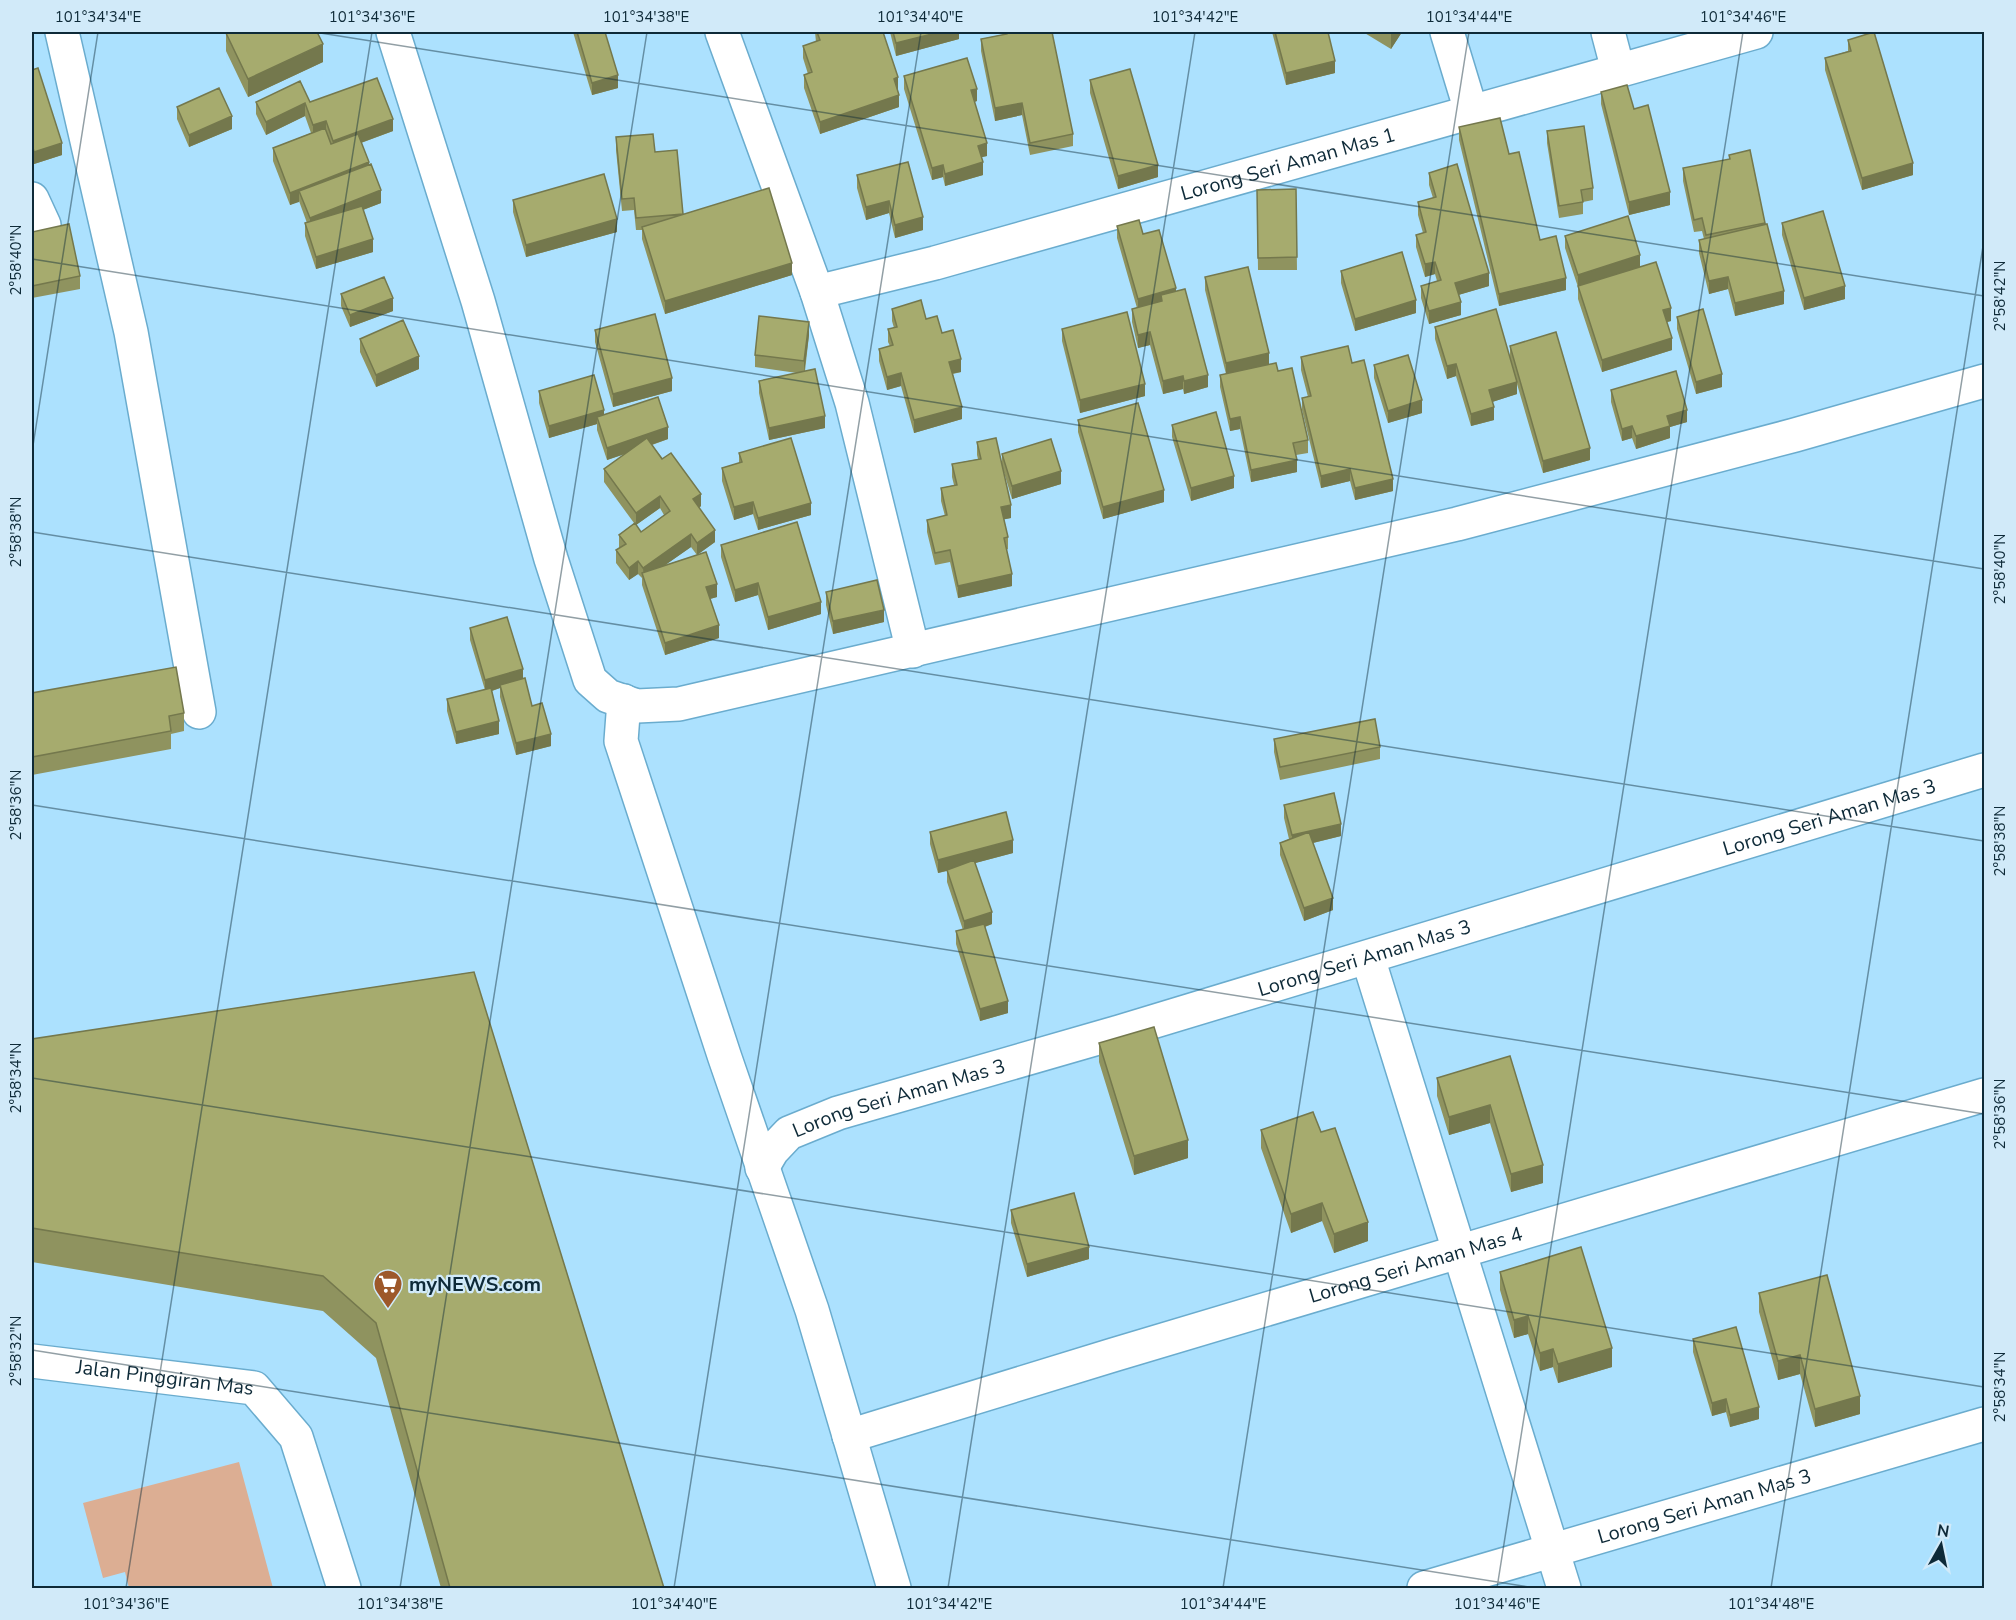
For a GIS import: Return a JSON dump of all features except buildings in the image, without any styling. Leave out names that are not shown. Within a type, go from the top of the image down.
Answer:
[{"type":"street","points":[[62,32],[131,332],[199,712]]},
{"type":"street","points":[[393,32],[478,301],[551,559],[590,680],[608,696],[637,706],[678,704],[1457,524],[1795,435],[1984,381]]},
{"type":"street","points":[[722,32],[817,292],[852,403],[912,651]]},
{"type":"street","points":[[1447,32],[1471,111]]},
{"type":"street","points":[[1608,32],[1618,70]]},
{"type":"street","name":"Lorong Seri Aman Mas 1","points":[[817,292],[936,263],[1756,32]]},
{"type":"street","points":[[624,701],[621,741],[762,1168],[812,1310],[894,1588]]},
{"type":"street","name":"Lorong Seri Aman Mas 3","points":[[762,1168],[772,1151],[789,1133],[838,1113],[1130,1029],[1984,770]]},
{"type":"street","points":[[1368,957],[1564,1588]]},
{"type":"street","name":"Lorong Seri Aman Mas 4","points":[[849,1436],[1984,1095]]},
{"type":"street","name":"Jalan Pinggiran Mas","points":[[32,1361],[254,1388],[296,1437],[344,1588]]},
{"type":"street","name":"Lorong Seri Aman Mas 3","points":[[1424,1588],[1984,1424]]},
{"type":"shaded area","points":[[239,1462],[273,1588],[129,1588],[125,1572],[103,1578],[83,1503]]},
{"type":"place","name":"myNEWS.com","points":[[388,1310]]}]
